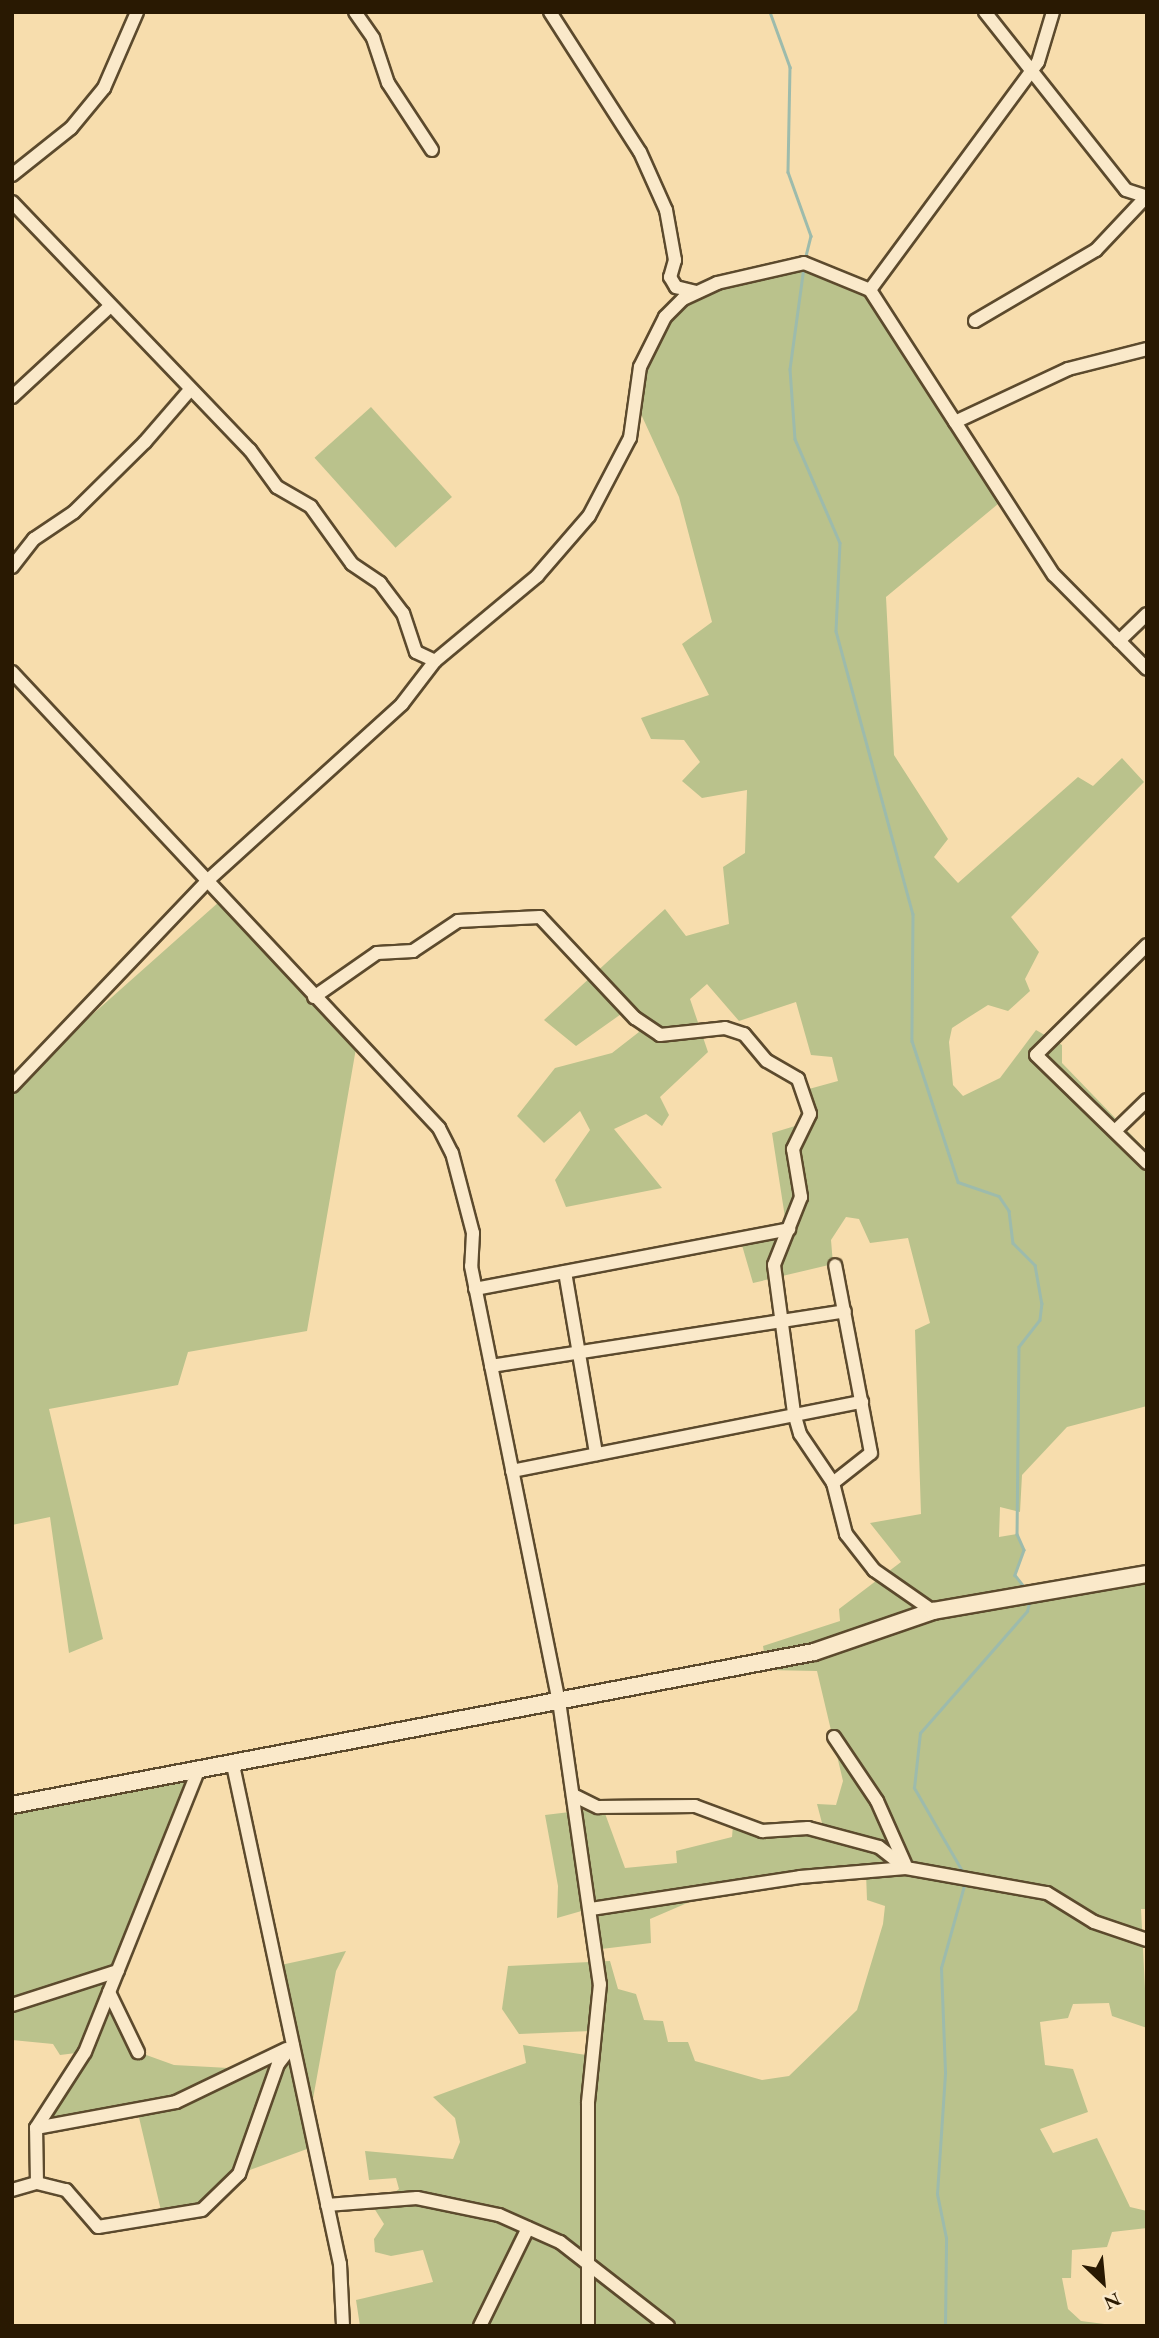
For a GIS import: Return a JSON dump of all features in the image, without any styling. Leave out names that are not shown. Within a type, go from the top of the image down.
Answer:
[{"type":"main road","points":[[12,1805],[197,1773],[814,1652],[933,1611],[1147,1574]]},
{"type":"street","points":[[12,176],[58,141],[104,88],[137,12]]},
{"type":"street","points":[[355,12],[373,38],[388,83],[432,150]]},
{"type":"street","points":[[550,12],[640,152],[666,210],[675,260],[670,277],[676,287],[696,292]]},
{"type":"street","points":[[975,321],[1096,250],[1146,198],[1126,190],[985,12]]},
{"type":"street","points":[[870,290],[1030,72],[1046,47],[1054,12]]},
{"type":"street","points":[[12,202],[108,308],[250,450],[277,488],[311,507],[352,564],[380,583],[403,613],[416,652],[436,661]]},
{"type":"street","points":[[12,1087],[207,881],[402,704],[436,661],[537,576],[589,516],[630,438],[640,367],[666,317],[696,292],[804,263],[870,290],[1054,575],[1147,669]]},
{"type":"street","points":[[12,397],[108,308]]},
{"type":"street","points":[[955,422],[1068,369],[1147,349]]},
{"type":"street","points":[[12,567],[33,539],[74,512],[189,391]]},
{"type":"street","points":[[1119,641],[1147,614]]},
{"type":"street","points":[[12,672],[439,1128],[473,1233],[475,1289],[559,1701],[591,1909],[600,1984],[588,2103],[588,2326]]},
{"type":"street","points":[[314,997],[377,953],[413,951],[458,921],[540,917],[635,1018],[660,1035],[724,1028],[744,1034],[767,1061],[798,1079],[810,1114],[793,1149],[801,1197],[774,1265],[784,1317],[780,1325],[794,1413],[800,1434],[832,1483],[853,1543],[874,1570],[933,1611]]},
{"type":"street","points":[[1147,945],[1036,1055],[1147,1163]]},
{"type":"street","points":[[1116,1130],[1147,1100]]},
{"type":"street","points":[[475,1289],[789,1229]]},
{"type":"street","points":[[832,1483],[871,1453],[835,1265]]},
{"type":"street","points":[[565,1272],[596,1454]]},
{"type":"street","points":[[491,1366],[780,1325],[845,1311]]},
{"type":"street","points":[[513,1471],[794,1413],[862,1402]]},
{"type":"street","points":[[834,1737],[877,1801],[906,1868]]},
{"type":"street","points":[[233,1765],[340,2264],[343,2326]]},
{"type":"street","points":[[37,2183],[36,2128],[85,2052],[197,1773]]},
{"type":"street","points":[[573,1795],[598,1807],[695,1806],[762,1831],[808,1828],[879,1847],[906,1868]]},
{"type":"street","points":[[591,1909],[800,1877],[906,1868],[1047,1893],[1094,1922],[1147,1940]]},
{"type":"street","points":[[12,2005],[118,1971]]},
{"type":"street","points":[[109,1992],[138,2052]]},
{"type":"street","points":[[36,2128],[176,2102],[293,2045]]},
{"type":"street","points":[[12,2190],[37,2183],[66,2190],[99,2227],[202,2210],[239,2174],[278,2064],[293,2045]]},
{"type":"street","points":[[327,2205],[417,2198],[528,2228],[588,2262],[668,2326]]},
{"type":"street","points":[[480,2326],[528,2228]]},
{"type":"green space","points":[[804,263],[870,290],[1004,499],[886,597],[894,755],[948,839],[934,857],[958,883],[1078,777],[1093,786],[1122,758],[1144,782],[1011,917],[1039,952],[1025,979],[1030,991],[1008,1011],[988,1005],[952,1028],[949,1042],[953,1085],[963,1096],[1000,1078],[1036,1030],[1062,1045],[1062,1063],[1147,1151],[1147,1406],[1067,1427],[1022,1475],[1020,1512],[1000,1507],[999,1537],[1017,1534],[1024,1550],[1015,1575],[1026,1588],[1147,1578],[1147,1909],[1141,1909],[1147,2028],[1112,2016],[1109,2003],[1073,2004],[1068,2018],[1040,2022],[1045,2065],[1073,2069],[1088,2112],[1040,2129],[1053,2153],[1097,2138],[1130,2207],[1147,2211],[1147,2228],[1112,2232],[1107,2247],[1072,2250],[1071,2278],[1062,2278],[1068,2309],[1081,2321],[1120,2326],[360,2326],[356,2300],[433,2282],[423,2250],[391,2256],[375,2252],[374,2239],[384,2224],[374,2208],[399,2189],[396,2178],[369,2180],[365,2151],[453,2159],[460,2142],[455,2118],[433,2097],[526,2063],[523,2045],[586,2055],[591,2031],[519,2034],[502,2009],[508,1966],[610,1961],[618,1989],[636,1994],[644,2020],[663,2021],[668,2042],[688,2042],[695,2061],[762,2080],[789,2076],[857,2010],[883,1924],[885,1906],[867,1900],[866,1873],[715,1891],[650,1919],[651,1943],[593,1950],[592,1908],[557,1918],[558,1886],[545,1815],[603,1808],[625,1868],[677,1863],[676,1851],[732,1837],[733,1825],[768,1838],[822,1823],[817,1804],[836,1805],[843,1781],[817,1671],[767,1670],[763,1646],[840,1621],[839,1609],[901,1562],[870,1523],[921,1514],[915,1330],[930,1323],[908,1238],[870,1243],[859,1219],[846,1217],[831,1240],[833,1264],[753,1283],[739,1235],[786,1224],[772,1133],[805,1123],[798,1092],[838,1081],[832,1057],[811,1055],[796,1002],[739,1021],[707,984],[690,999],[708,1052],[660,1097],[669,1115],[662,1126],[646,1114],[614,1129],[662,1188],[566,1207],[555,1180],[590,1130],[580,1111],[544,1143],[517,1116],[555,1068],[612,1053],[639,1032],[624,1012],[576,1046],[544,1020],[665,909],[686,936],[729,924],[723,867],[745,853],[747,790],[702,798],[682,781],[700,762],[684,740],[651,739],[641,718],[709,695],[682,644],[712,622],[679,497],[635,401],[640,367],[683,299]]},
{"type":"green space","points":[[371,407],[452,497],[395,548],[315,458]]},
{"type":"green space","points":[[220,901],[359,1031],[307,1331],[188,1352],[178,1385],[49,1409],[103,1639],[69,1653],[50,1517],[12,1525],[12,1086]]},
{"type":"green space","points":[[197,1773],[109,1992],[138,2052],[174,2065],[247,2069],[293,2045],[276,1966],[346,1951],[336,1971],[309,2121],[315,2146],[239,2174],[202,2210],[163,2219],[137,2109],[36,2128],[84,2052],[60,2055],[53,2044],[12,2040],[12,1805]]},
{"type":"waterway","points":[[770,12],[790,67],[788,172],[811,236],[805,260]]},
{"type":"waterway","points":[[804,267],[790,369],[795,439],[840,543],[836,631],[913,914],[912,1041],[958,1182],[999,1196],[1009,1211],[1013,1243],[1035,1265],[1042,1303],[1040,1320],[1019,1347],[1017,1534],[1024,1550],[1015,1575],[1025,1588]]},
{"type":"waterway","points":[[963,1873],[914,1788],[920,1733],[1027,1611],[1030,1599]]},
{"type":"waterway","points":[[945,2326],[946,2238],[937,2194],[945,2072],[941,1968],[965,1882]]}]
